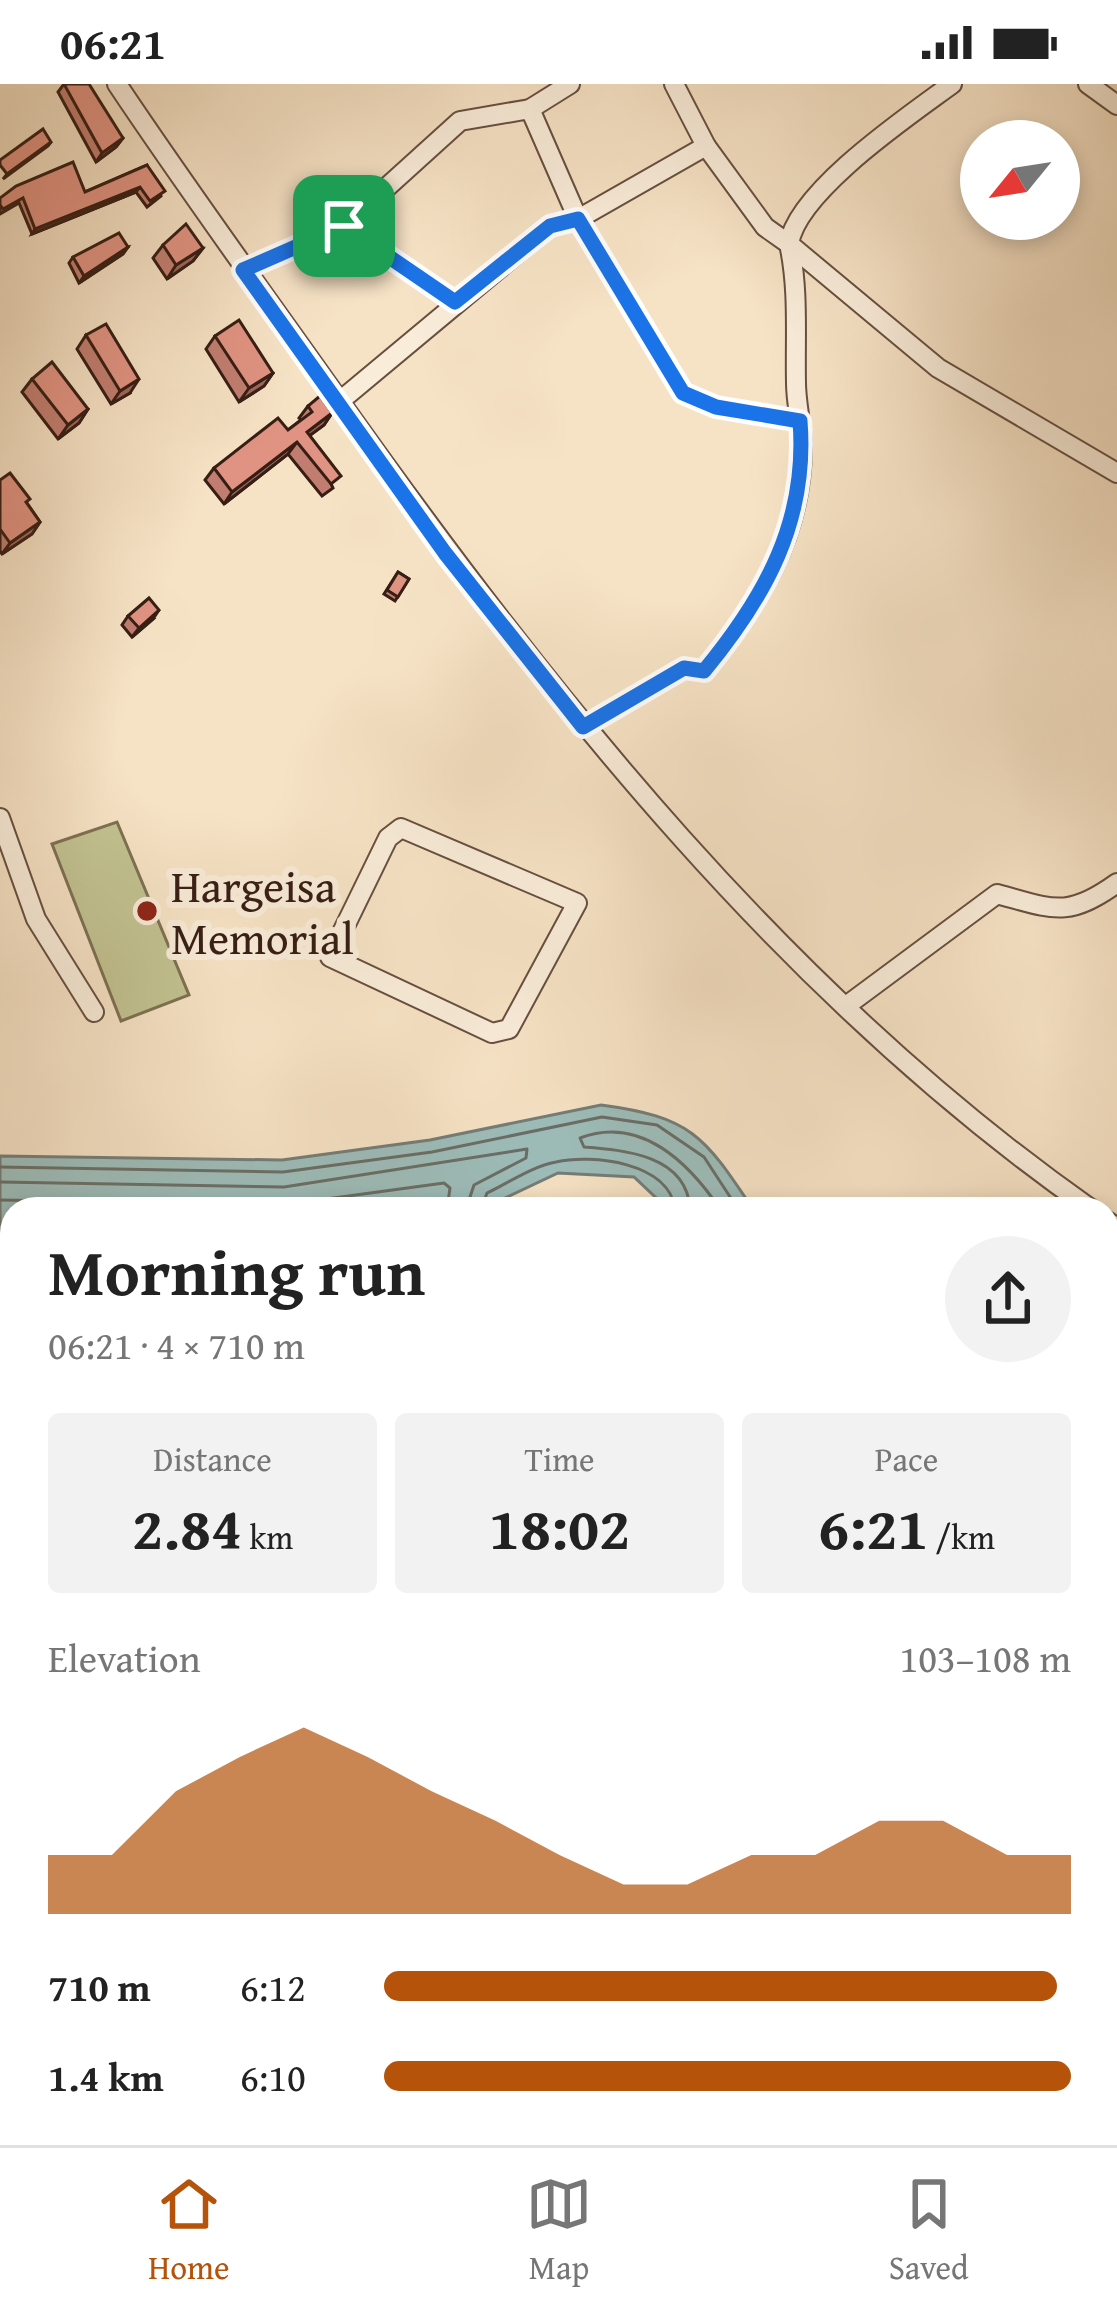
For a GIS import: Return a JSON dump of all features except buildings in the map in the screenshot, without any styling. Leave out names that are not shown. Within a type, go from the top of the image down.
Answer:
[{"type":"street","points":[[117,84],[445,553],[583,727],[846,1006],[1001,1146],[1074,1197]]},
{"type":"street","points":[[243,270],[344,226],[460,121],[530,109],[570,84]]},
{"type":"street","points":[[674,84],[706,146],[765,227],[938,368],[1117,473]]},
{"type":"street","points":[[583,727],[684,668],[704,671],[749,616],[793,527],[800,421],[795,272],[789,244],[806,208],[889,130],[952,84]]},
{"type":"street","points":[[1088,84],[1117,105]]},
{"type":"street","points":[[530,109],[578,219],[683,393],[716,407],[800,421]]},
{"type":"street","points":[[340,401],[550,226],[578,219],[706,146]]},
{"type":"street","points":[[344,226],[455,302]]},
{"type":"street","points":[[0,818],[36,919],[94,1012]]},
{"type":"street","points":[[401,828],[577,904],[516,1019],[500,1034],[330,957],[388,838],[401,828]]},
{"type":"street","points":[[846,1006],[997,894],[1043,910],[1075,909],[1117,883]]},
{"type":"green space","points":[[117,822],[189,995],[121,1021],[52,844]]},
{"type":"water","points":[[601,1105],[632,1110],[693,1134],[744,1197],[655,1197],[634,1177],[558,1173],[507,1197],[0,1197],[0,1156],[282,1160],[430,1140]]},
{"type":"place","name":"Hargeisa Memorial","points":[[147,911]]},
{"type":"route","points":[[578,219],[683,393],[716,407],[800,421],[800,483],[793,527],[749,616],[704,671],[684,668],[583,727],[445,553],[243,270],[260,258],[344,226],[455,302],[550,226],[578,219]]}]
